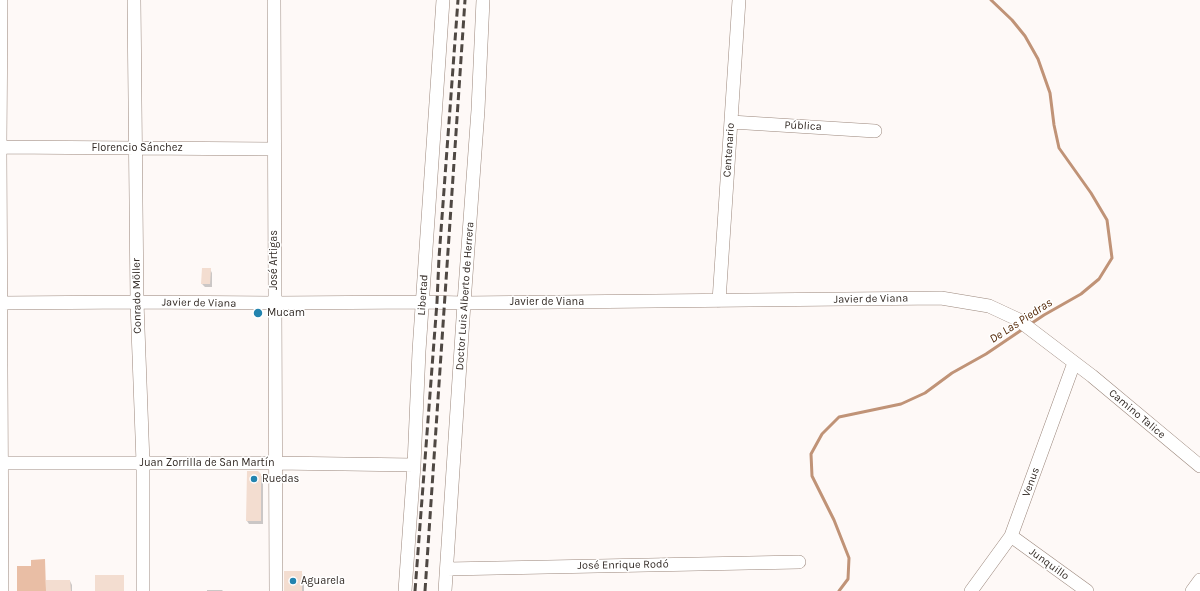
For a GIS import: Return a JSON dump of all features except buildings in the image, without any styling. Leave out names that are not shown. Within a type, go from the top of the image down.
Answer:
[{"type":"street","points":[[1,0],[0,463],[2,591]]},
{"type":"street","name":"Conrado Möller","points":[[134,0],[137,302],[143,463],[143,591]]},
{"type":"street","name":"José Artigas","points":[[274,0],[276,591]]},
{"type":"street","name":"Libertad","points":[[404,591],[414,465],[443,0]]},
{"type":"street","name":"Doctor Luis Alberto de Herrera","points":[[445,591],[478,110],[483,0]]},
{"type":"street","name":"Centenario","points":[[719,301],[739,0]]},
{"type":"street","name":"Pública","points":[[731,122],[876,131]]},
{"type":"street","name":"Florencio Sánchez","points":[[0,147],[274,149]]},
{"type":"street","name":"Javier de Viana","points":[[1,303],[464,303],[941,298],[989,306],[1017,319],[1074,363]]},
{"type":"street","name":"Camino Talice","points":[[1074,363],[1092,376],[1200,466]]},
{"type":"street","name":"Venus","points":[[971,591],[1011,536],[1074,363]]},
{"type":"street","name":"Juan Zorrilla de San Martín","points":[[0,463],[276,463],[414,465]]},
{"type":"street","name":"Junquillo","points":[[1011,536],[1087,591]]},
{"type":"street","name":"José Enrique Rodó","points":[[447,569],[799,562]]},
{"type":"street","points":[[1192,591],[1200,580]]},
{"type":"shaded area","points":[[45,559],[46,591],[17,591],[17,566],[31,566],[31,560]]},
{"type":"waterway","name":"De Las Piedras","points":[[991,0],[1012,20],[1025,36],[1038,59],[1050,93],[1054,125],[1059,148],[1091,193],[1107,220],[1112,258],[1099,279],[1081,294],[1029,325]]},
{"type":"waterway","name":"De Las Piedras","points":[[839,591],[848,579],[849,558],[834,520],[812,476],[811,454],[822,434],[839,417],[901,404],[925,393],[952,373],[986,354],[1023,329]]},
{"type":"railway","points":[[415,591],[458,0]]},
{"type":"railway","points":[[425,591],[465,0]]},
{"type":"place","name":"Mucam","points":[[258,313]]},
{"type":"place","name":"Ruedas","points":[[254,479]]},
{"type":"place","name":"Aguarela","points":[[293,581]]}]
